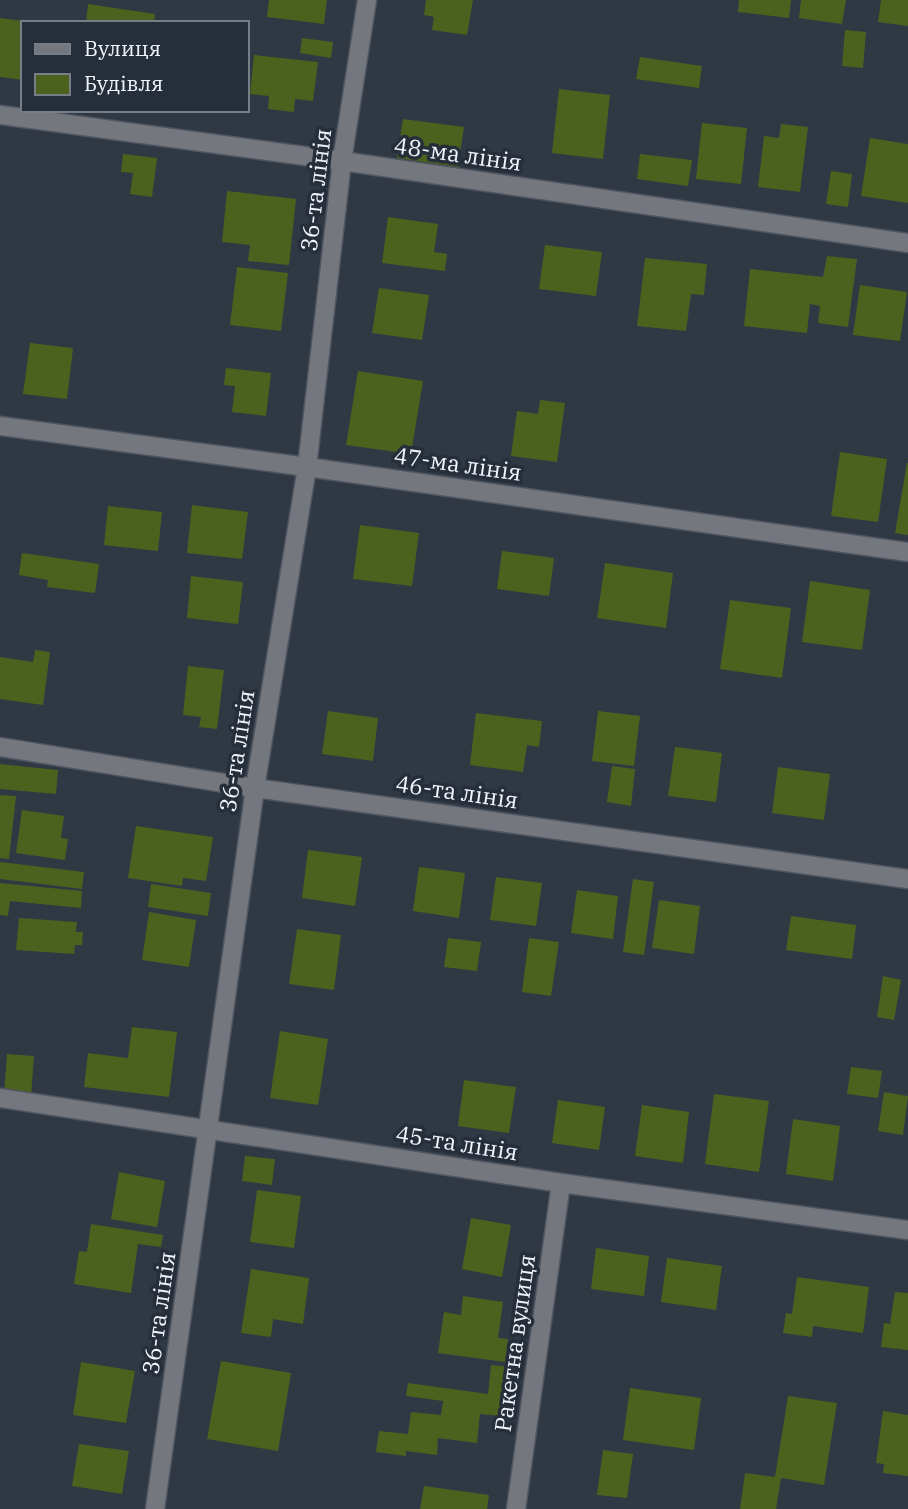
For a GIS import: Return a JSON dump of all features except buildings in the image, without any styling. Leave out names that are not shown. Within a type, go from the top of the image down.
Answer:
[{"type":"street","name":"36-та лінія","points":[[155,1509],[255,788],[307,467],[342,161],[367,0]]},
{"type":"street","name":"48-ма лінія","points":[[0,115],[342,161],[908,243]]},
{"type":"street","name":"47-ма лінія","points":[[0,426],[908,552]]},
{"type":"street","name":"46-та лінія","points":[[0,747],[255,788],[908,879]]},
{"type":"street","name":"45-та лінія","points":[[0,1098],[561,1183],[908,1230]]},
{"type":"street","name":"Ракетна вулиця","points":[[516,1509],[561,1183]]}]
